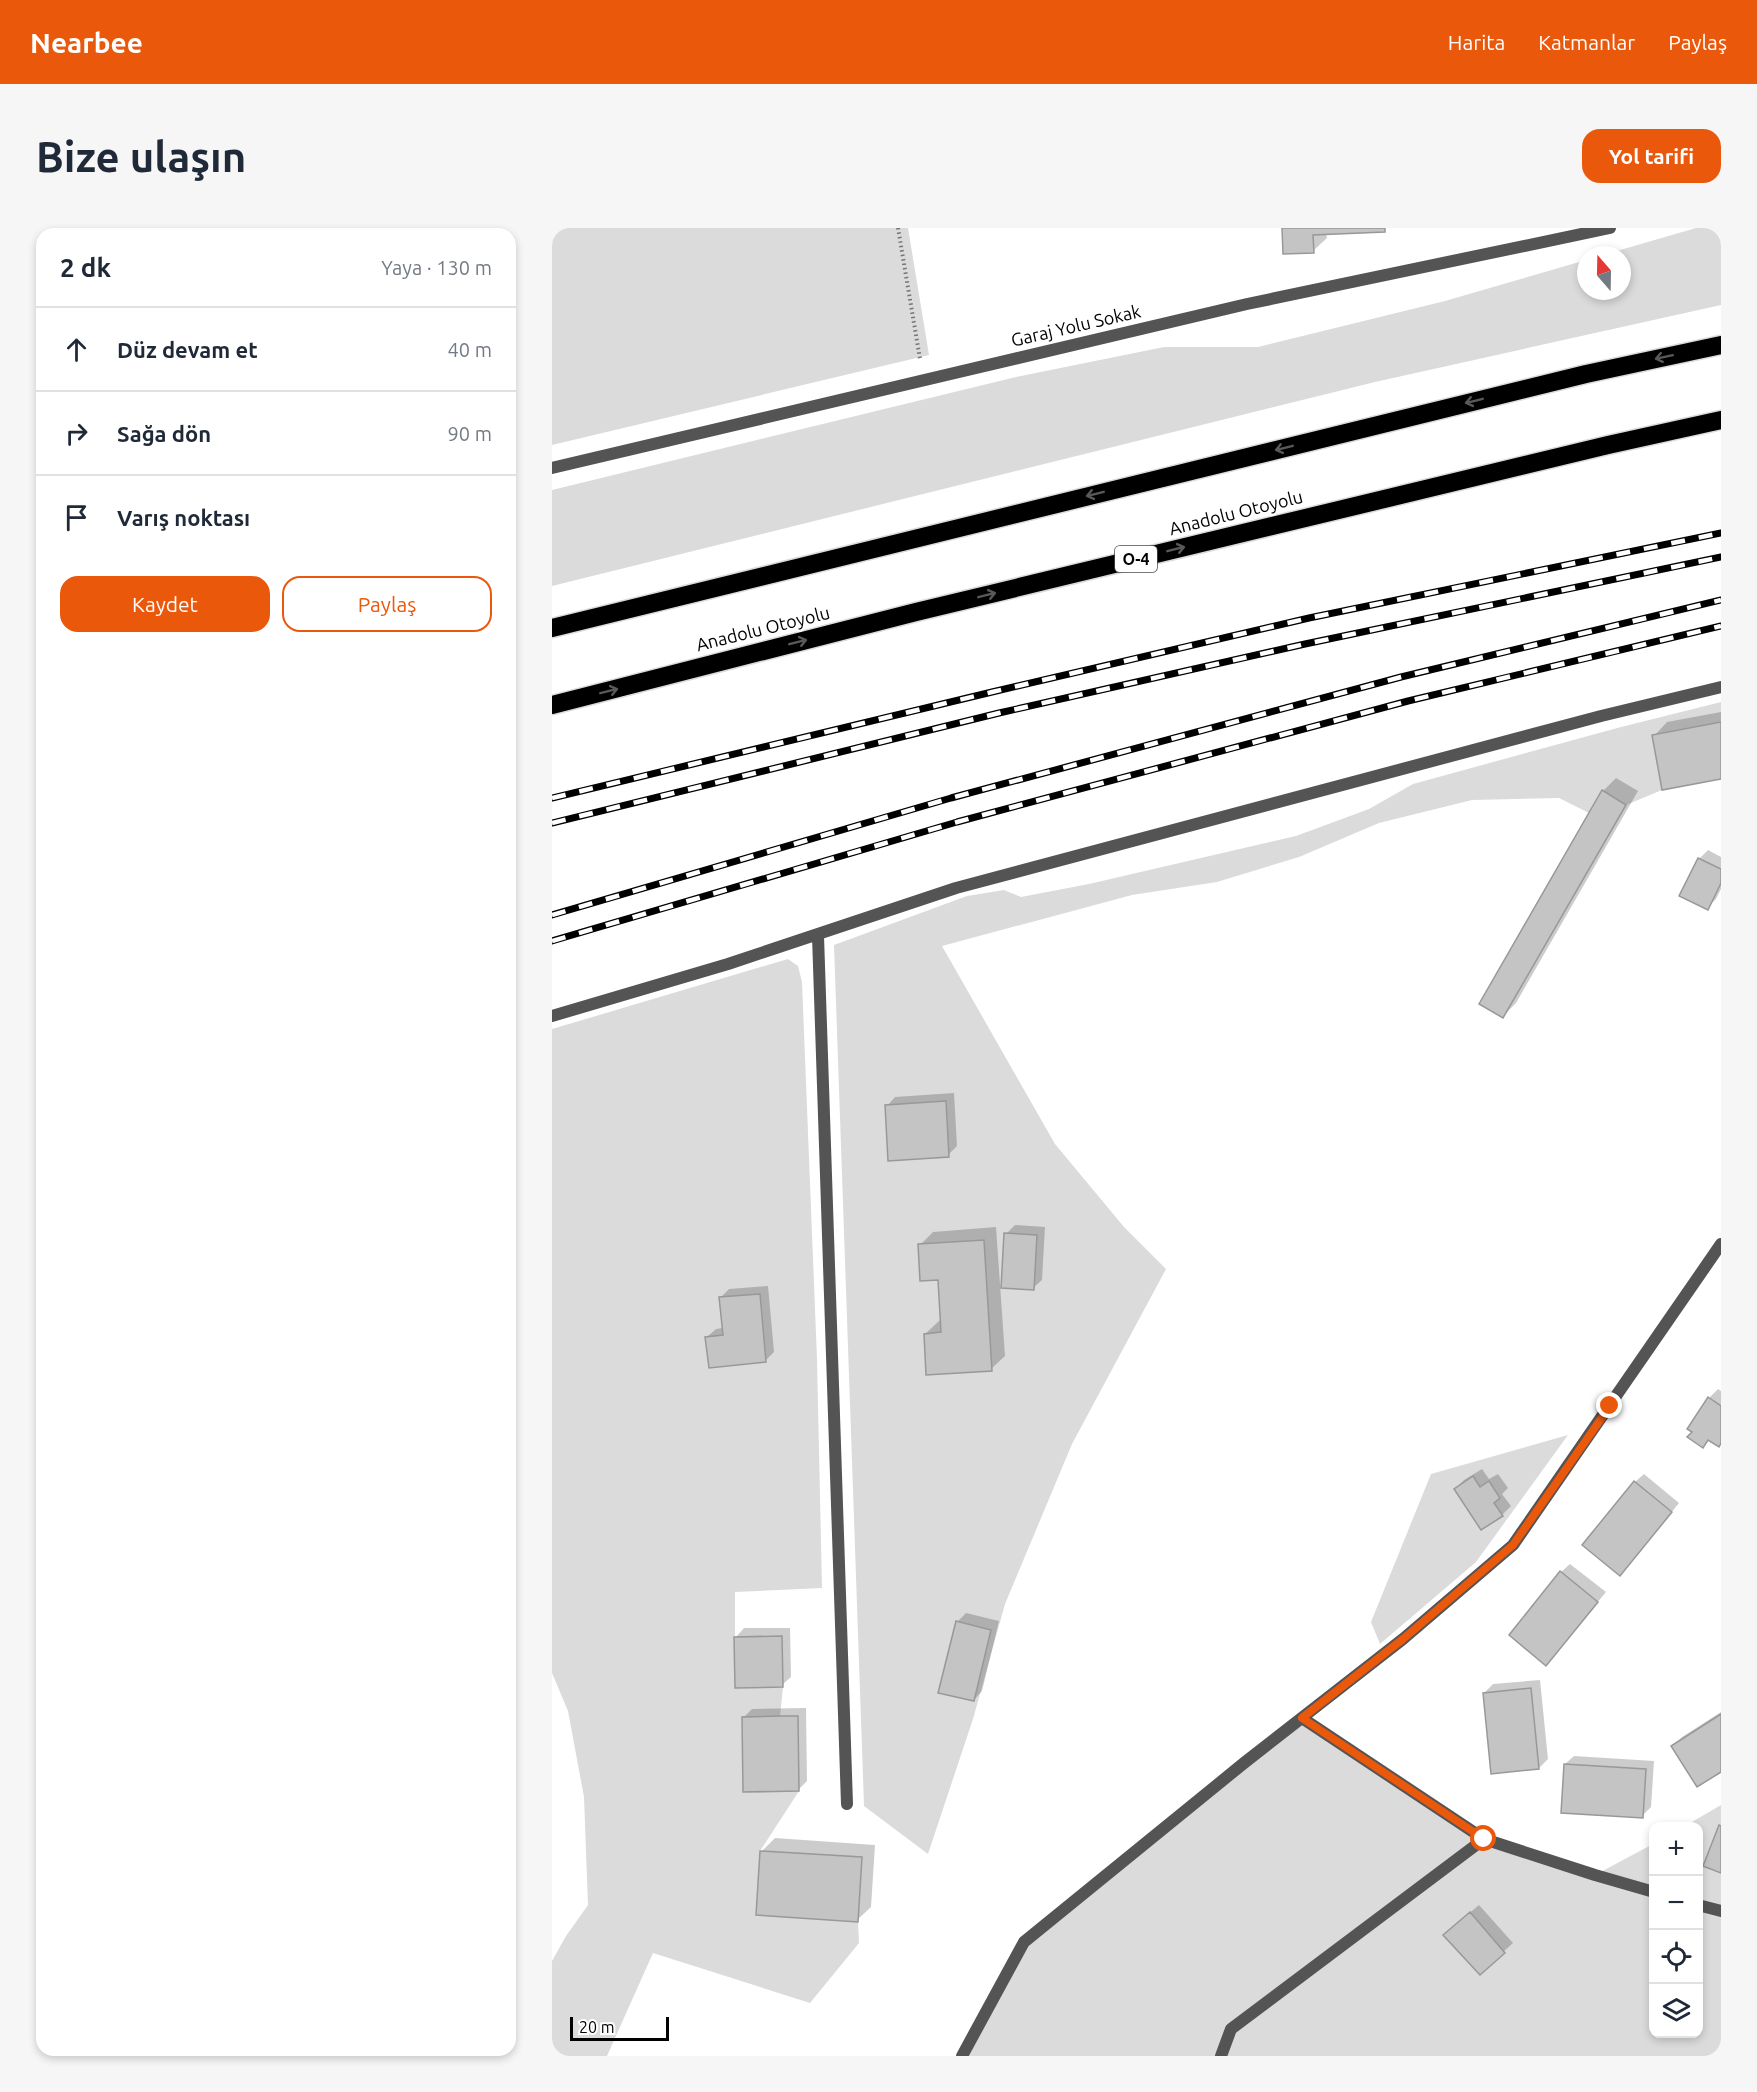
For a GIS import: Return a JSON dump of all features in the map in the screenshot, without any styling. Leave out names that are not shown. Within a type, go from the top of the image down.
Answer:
[{"type":"highway","points":[[552,628],[1586,374],[1721,345]]},
{"type":"highway","name":"Anadolu Otoyolu","points":[[552,705],[928,609],[1721,420]]},
{"type":"street","name":"Garaj Yolu Sokak","points":[[552,468],[1247,304],[1610,228]]},
{"type":"street","points":[[552,1016],[818,936],[956,888],[1601,716],[1721,687]]},
{"type":"street","points":[[818,936],[847,1804]]},
{"type":"street","points":[[962,2056],[1024,1942],[1403,1639],[1513,1545],[1721,1244]]},
{"type":"street","points":[[1302,1718],[1484,1839],[1649,1891]]},
{"type":"street","points":[[1221,2056],[1231,2029],[1484,1839]]},
{"type":"street","points":[[1703,1906],[1721,1911]]},
{"type":"path","points":[[898,228],[923,381]]},
{"type":"shaded area","points":[[552,228],[908,228],[929,355],[552,445]]},
{"type":"shaded area","points":[[1696,228],[1721,228],[1721,305],[1375,382],[552,586],[552,490],[1016,377],[1164,347],[1258,347],[1445,301],[1577,263],[1577,300],[1631,300],[1631,247]]},
{"type":"shaded area","points":[[1721,702],[1721,722],[1652,735],[1662,790],[1626,805],[1602,790],[1589,813],[1559,798],[1472,800],[1379,823],[1299,857],[1217,882],[1132,895],[942,946],[1055,1144],[1124,1227],[1166,1269],[1072,1444],[1005,1604],[973,1719],[928,1854],[864,1806],[834,945],[967,896],[1004,890],[1021,897],[1089,884],[1296,836],[1369,809],[1413,784]]},
{"type":"shaded area","points":[[788,959],[798,966],[802,982],[817,1359],[822,1588],[735,1592],[735,1687],[783,1687],[780,1716],[742,1718],[743,1792],[799,1791],[760,1851],[756,1915],[858,1922],[859,1943],[810,2003],[653,1953],[607,2056],[552,2056],[552,1961],[588,1905],[584,1797],[568,1711],[552,1673],[552,1029]]},
{"type":"shaded area","points":[[1568,1435],[1476,1562],[1380,1644],[1371,1622],[1431,1474]]},
{"type":"shaded area","points":[[1302,1718],[1484,1839],[1595,1875],[1649,1846],[1649,2038],[1703,2038],[1703,1822],[1692,1822],[1721,1805],[1721,2056],[962,2056],[1024,1942]]},
{"type":"building","points":[[1282,228],[1385,228],[1385,232],[1313,235],[1314,253],[1283,254]]},
{"type":"building","points":[[1721,722],[1721,779],[1662,790],[1652,735]]},
{"type":"building","points":[[1602,790],[1626,805],[1503,1018],[1479,1004]]},
{"type":"building","points":[[1698,858],[1721,869],[1721,883],[1708,910],[1679,896]]},
{"type":"building","points":[[946,1101],[949,1157],[888,1161],[885,1105]]},
{"type":"building","points":[[1004,1233],[1037,1235],[1034,1290],[1001,1288]]},
{"type":"building","points":[[984,1240],[992,1371],[926,1375],[924,1334],[941,1332],[938,1280],[920,1281],[918,1244]]},
{"type":"building","points":[[760,1294],[766,1362],[709,1368],[705,1337],[723,1335],[719,1297]]},
{"type":"building","points":[[1708,1397],[1721,1406],[1721,1443],[1719,1447],[1708,1440],[1703,1448],[1687,1437],[1692,1432],[1687,1429]]},
{"type":"building","points":[[1473,1476],[1480,1487],[1489,1481],[1500,1498],[1494,1503],[1503,1516],[1481,1530],[1454,1489]]},
{"type":"building","points":[[1634,1481],[1672,1512],[1620,1576],[1582,1545]]},
{"type":"building","points":[[1560,1571],[1598,1602],[1546,1666],[1509,1635]]},
{"type":"building","points":[[956,1621],[991,1630],[974,1701],[938,1693]]},
{"type":"building","points":[[782,1636],[783,1687],[735,1688],[734,1637]]},
{"type":"building","points":[[1531,1688],[1539,1769],[1491,1774],[1483,1693]]},
{"type":"building","points":[[1721,1714],[1721,1772],[1697,1787],[1671,1746]]},
{"type":"building","points":[[798,1716],[799,1791],[743,1792],[742,1717]]},
{"type":"building","points":[[1564,1764],[1646,1769],[1643,1818],[1561,1813]]},
{"type":"building","points":[[1719,1825],[1721,1826],[1721,1873],[1703,1866]]},
{"type":"building","points":[[760,1851],[862,1857],[858,1922],[756,1915]]},
{"type":"building","points":[[1470,1912],[1505,1953],[1480,1975],[1443,1935]]},
{"type":"railway","points":[[552,798],[1309,618],[1721,533]]},
{"type":"railway","points":[[552,823],[999,713],[1305,644],[1721,557]]},
{"type":"railway","points":[[552,915],[951,798],[1401,677],[1721,600]]},
{"type":"railway","points":[[552,941],[957,822],[1408,701],[1721,626]]},
{"type":"route","points":[[1484,1839],[1302,1718],[1403,1639],[1513,1545],[1610,1406]]}]
